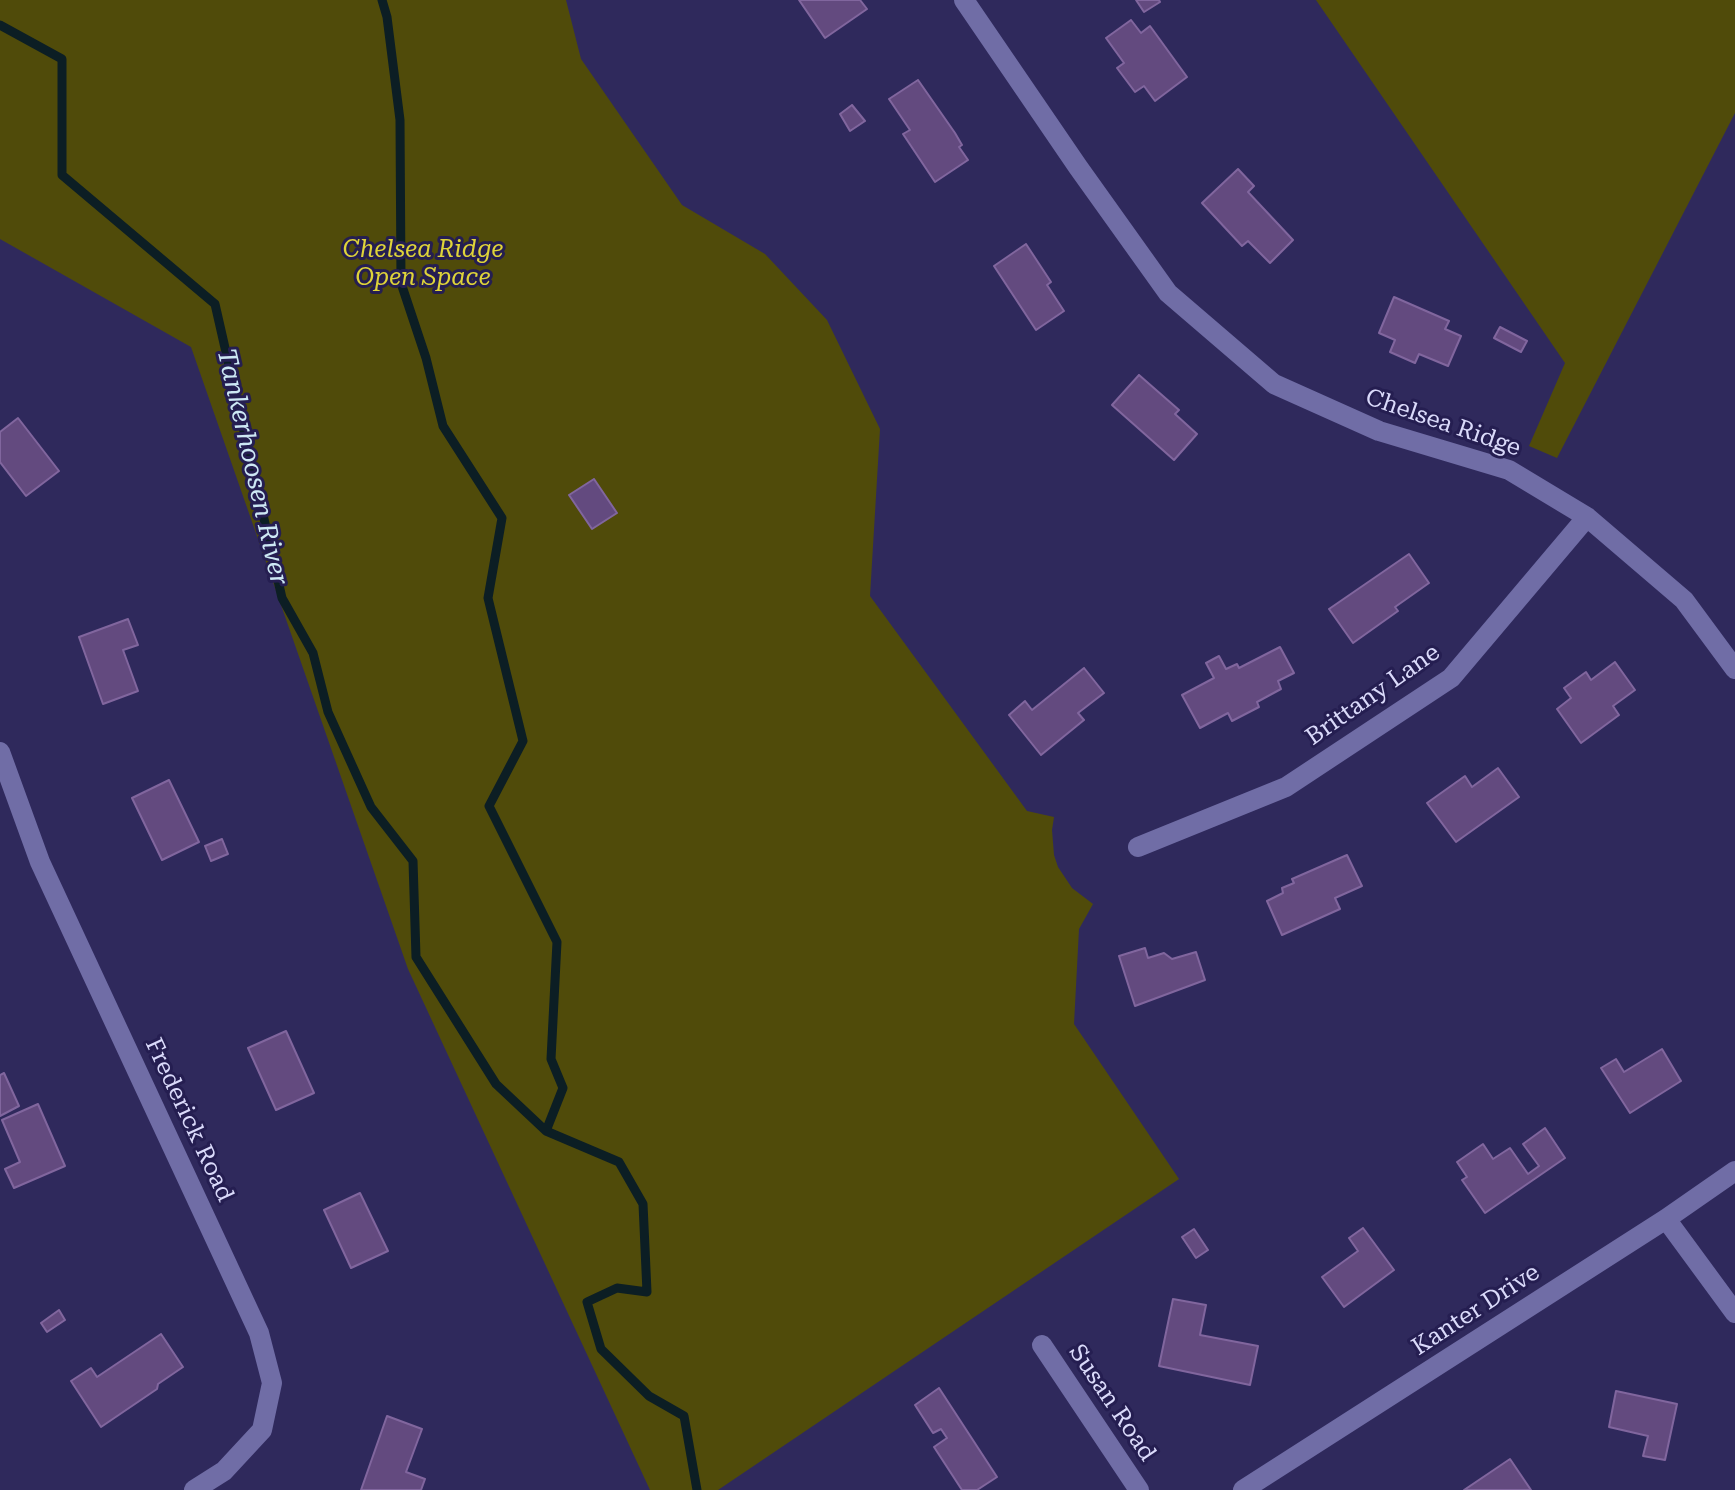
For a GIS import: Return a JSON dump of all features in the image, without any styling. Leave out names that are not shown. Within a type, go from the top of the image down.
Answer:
[{"type":"street","name":"Chelsea Ridge","points":[[964,0],[1168,293],[1274,384],[1379,431],[1509,470],[1587,517],[1684,600],[1735,669]]},
{"type":"street","name":"Brittany Lane","points":[[1138,847],[1286,787],[1451,678],[1587,517]]},
{"type":"street","name":"Frederick Road","points":[[0,752],[40,862],[259,1333],[272,1383],[262,1430],[224,1471],[194,1490]]},
{"type":"street","name":"Kanter Drive","points":[[1243,1490],[1666,1219],[1735,1171]]},
{"type":"street","points":[[1666,1219],[1735,1313]]},
{"type":"street","name":"Susan Road","points":[[1042,1345],[1139,1490]]},
{"type":"green space","name":"Chelsea Ridge Open Space","points":[[0,0],[566,0],[581,59],[682,205],[765,254],[827,320],[880,429],[870,596],[1027,811],[1054,817],[1054,855],[1058,867],[1072,888],[1093,904],[1079,929],[1074,1024],[1179,1179],[718,1490],[650,1490],[408,969],[191,347],[0,239]]},
{"type":"green space","points":[[1316,0],[1735,0],[1735,113],[1557,458],[1529,446],[1565,363]]},
{"type":"building","points":[[799,0],[860,0],[867,9],[825,38]]},
{"type":"building","points":[[1136,0],[1159,0],[1160,2],[1144,12]]},
{"type":"building","points":[[1131,20],[1141,33],[1150,26],[1187,77],[1155,101],[1144,86],[1135,92],[1117,68],[1124,63],[1106,38]]},
{"type":"building","points":[[918,80],[955,133],[962,145],[959,147],[968,160],[935,182],[903,134],[910,130],[889,99]]},
{"type":"building","points":[[852,105],[865,121],[850,131],[840,114]]},
{"type":"building","points":[[1238,169],[1254,186],[1248,192],[1293,240],[1270,263],[1248,241],[1242,246],[1202,203]]},
{"type":"building","points":[[1026,244],[1051,282],[1047,285],[1064,311],[1036,330],[994,266]]},
{"type":"building","points":[[1394,297],[1449,321],[1445,329],[1461,336],[1448,366],[1419,354],[1415,363],[1390,352],[1395,340],[1379,333]]},
{"type":"building","points":[[1500,327],[1527,341],[1521,352],[1494,338]]},
{"type":"building","points":[[1139,375],[1179,410],[1175,414],[1197,434],[1174,460],[1112,405]]},
{"type":"building","points":[[18,418],[59,471],[26,496],[0,462],[0,432]]},
{"type":"building","points":[[594,479],[617,513],[592,529],[569,495]]},
{"type":"building","points":[[1409,554],[1429,583],[1395,607],[1398,611],[1353,643],[1329,609]]},
{"type":"building","points":[[128,619],[138,645],[123,650],[138,691],[103,704],[79,637]]},
{"type":"building","points":[[1280,647],[1294,673],[1278,681],[1281,689],[1257,702],[1259,707],[1232,721],[1228,713],[1200,728],[1182,695],[1214,678],[1206,663],[1219,656],[1226,669],[1237,664],[1239,668]]},
{"type":"building","points":[[1615,662],[1635,690],[1613,706],[1619,715],[1581,743],[1557,709],[1571,698],[1564,688],[1586,672],[1591,680]]},
{"type":"building","points":[[1084,668],[1104,693],[1078,713],[1084,720],[1041,755],[1009,715],[1025,701],[1032,710]]},
{"type":"building","points":[[1498,768],[1519,797],[1456,842],[1427,803],[1465,776],[1472,787]]},
{"type":"building","points":[[169,780],[199,842],[162,860],[132,798]]},
{"type":"building","points":[[222,839],[228,854],[211,861],[205,846]]},
{"type":"building","points":[[1347,855],[1362,886],[1335,898],[1340,909],[1282,935],[1267,901],[1283,893],[1282,888],[1294,883],[1292,879]]},
{"type":"building","points":[[1145,948],[1148,958],[1164,953],[1172,959],[1196,952],[1205,980],[1135,1006],[1119,956]]},
{"type":"building","points":[[286,1031],[314,1093],[276,1110],[248,1048]]},
{"type":"building","points":[[1662,1049],[1681,1081],[1630,1113],[1601,1068],[1616,1059],[1624,1072]]},
{"type":"building","points":[[4,1073],[19,1106],[0,1116],[0,1075]]},
{"type":"building","points":[[38,1104],[65,1166],[14,1188],[5,1169],[20,1162],[2,1120]]},
{"type":"building","points":[[1545,1128],[1565,1158],[1485,1213],[1462,1180],[1467,1177],[1457,1162],[1483,1144],[1493,1159],[1510,1148],[1528,1174],[1539,1166],[1523,1144]]},
{"type":"building","points":[[360,1193],[388,1251],[351,1268],[324,1210]]},
{"type":"building","points":[[1363,1228],[1394,1270],[1344,1307],[1322,1277],[1358,1251],[1349,1238]]},
{"type":"building","points":[[1194,1229],[1208,1250],[1196,1258],[1182,1237]]},
{"type":"building","points":[[1173,1299],[1206,1305],[1200,1335],[1258,1346],[1250,1385],[1159,1366]]},
{"type":"building","points":[[59,1310],[65,1320],[47,1332],[41,1323]]},
{"type":"building","points":[[161,1334],[183,1367],[158,1384],[157,1389],[101,1427],[71,1381],[91,1368],[97,1377]]},
{"type":"building","points":[[939,1388],[997,1477],[977,1490],[962,1490],[934,1447],[947,1438],[941,1429],[933,1433],[915,1405]]},
{"type":"building","points":[[1616,1391],[1677,1404],[1665,1460],[1643,1456],[1648,1436],[1609,1427]]},
{"type":"building","points":[[387,1416],[422,1429],[406,1472],[425,1479],[421,1490],[361,1490]]},
{"type":"building","points":[[1510,1459],[1531,1490],[1464,1490]]},
{"type":"waterway","name":"Tankerhoosen River","points":[[382,0],[387,17],[400,120],[401,283],[426,358],[443,426],[502,518],[488,598],[523,741],[489,806],[557,942],[551,1059],[563,1088],[546,1131]]},
{"type":"waterway","name":"Tankerhoosen River","points":[[0,25],[62,59],[62,175],[215,304],[282,598],[313,653],[328,712],[371,807],[413,861],[416,957],[496,1084],[546,1131],[619,1162],[643,1204],[647,1292],[617,1288],[587,1302],[601,1349],[649,1396],[684,1416],[697,1490]]}]
